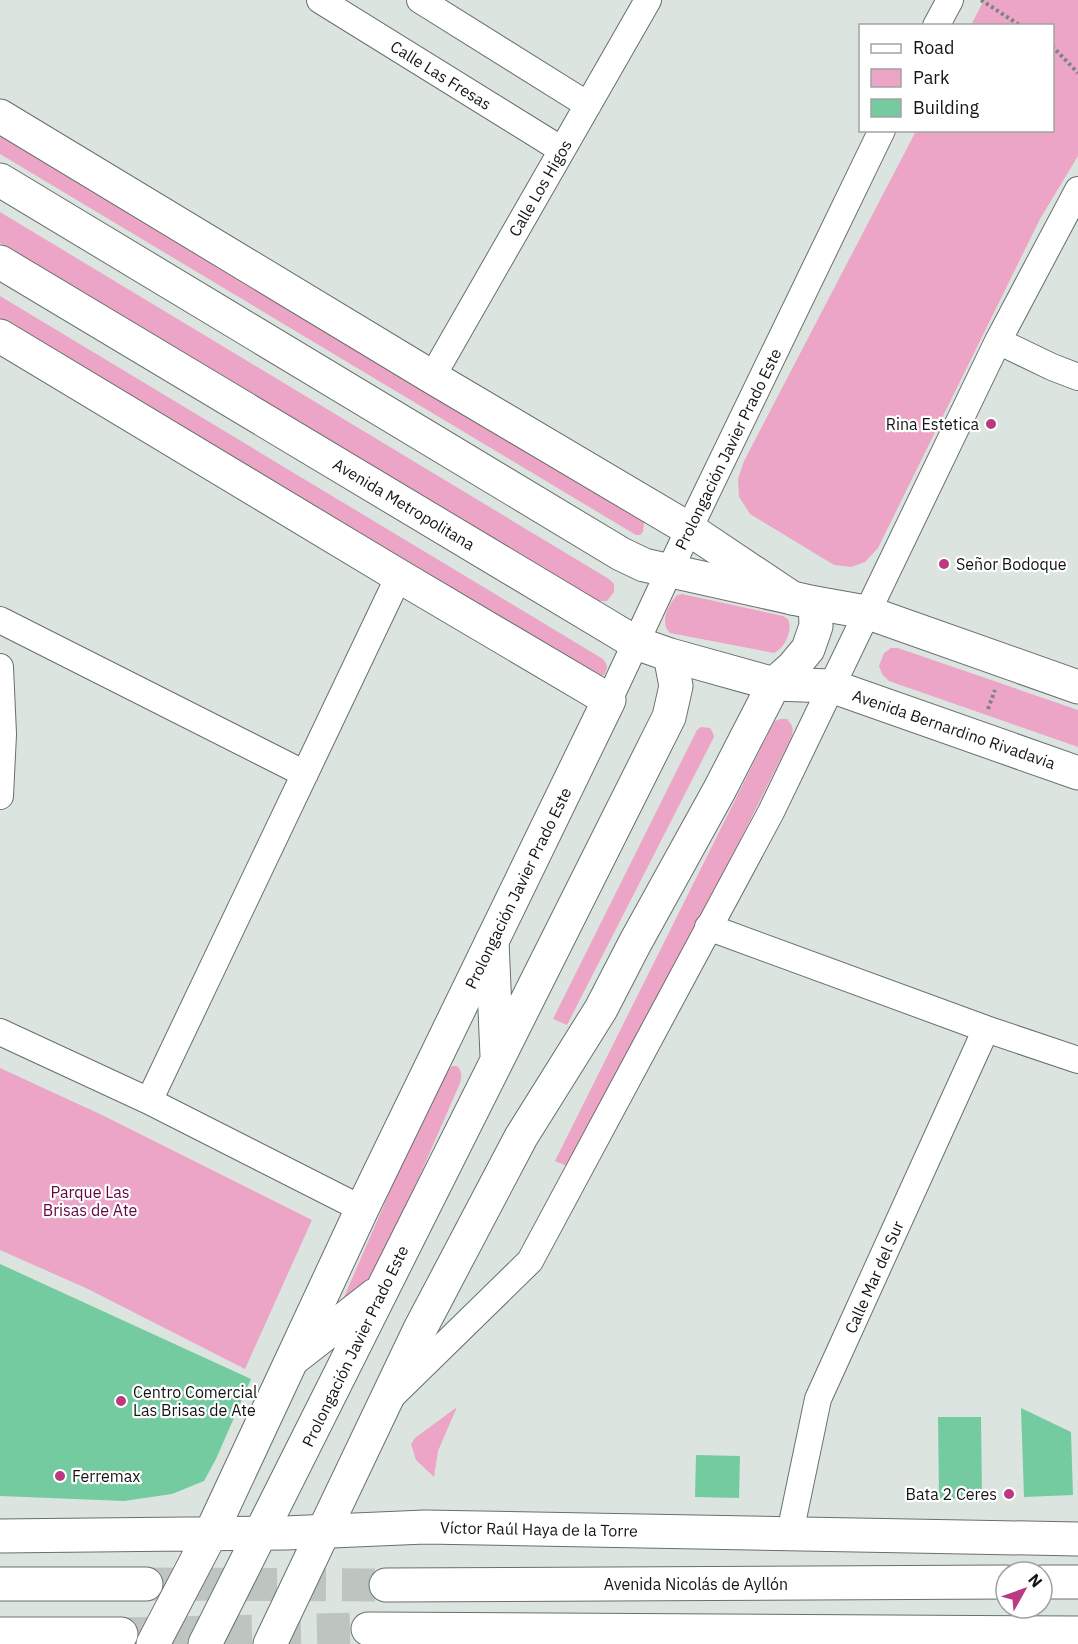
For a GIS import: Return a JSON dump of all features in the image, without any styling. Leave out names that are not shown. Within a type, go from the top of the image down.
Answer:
[{"type":"main road","points":[[0,116],[689,529],[803,600],[816,626],[808,649],[774,684],[720,789],[634,943],[601,1009],[521,1137],[419,1331],[270,1644]]},
{"type":"main road","points":[[0,180],[621,554],[644,565],[866,612],[1078,687]]},
{"type":"main road","name":"Avenida Metropolitana","points":[[0,262],[636,643],[670,656],[774,684],[831,686]]},
{"type":"main road","points":[[0,336],[609,700]]},
{"type":"main road","name":"Prolongación Javier Prado Este","points":[[205,1644],[669,717],[676,686],[670,656]]},
{"type":"main road","name":"Avenida Bernardino Rivadavia","points":[[831,686],[1078,773]]},
{"type":"main road","name":"Prolongación Javier Prado Este","points":[[153,1644],[211,1533],[362,1209],[609,700]]},
{"type":"main road","points":[[492,941],[498,1059]]},
{"type":"main road","points":[[293,1359],[383,1288]]},
{"type":"main road","name":"Víctor Raúl Haya de la Torre","points":[[0,1536],[323,1531],[425,1527],[1078,1539]]},
{"type":"main road","name":"Avenida Nicolás de Ayllón","points":[[386,1585],[994,1582]]},
{"type":"main road","points":[[1054,1582],[1078,1582]]},
{"type":"main road","points":[[0,1584],[146,1584]]},
{"type":"main road","points":[[368,1629],[1078,1633]]},
{"type":"main road","points":[[0,1634],[121,1634]]},
{"type":"street","name":"Calle Las Fresas","points":[[320,0],[562,150]]},
{"type":"street","points":[[420,0],[588,105]]},
{"type":"street","name":"Calle Los Higos","points":[[432,377],[648,0]]},
{"type":"street","points":[[937,24],[950,0]]},
{"type":"street","name":"Prolongación Javier Prado Este","points":[[609,700],[881,132]]},
{"type":"street","points":[[384,1404],[530,1261],[771,812],[998,341],[1078,190]]},
{"type":"street","points":[[998,341],[1078,377]]},
{"type":"street","points":[[149,1101],[399,576]]},
{"type":"street","points":[[0,620],[305,774]]},
{"type":"street","points":[[0,674],[3,734],[0,796]]},
{"type":"street","points":[[708,927],[986,1029],[1078,1060]]},
{"type":"street","name":"Calle Mar del Sur","points":[[790,1533],[818,1399],[986,1029]]},
{"type":"street","points":[[0,1032],[149,1101],[362,1209]]},
{"type":"path","points":[[981,0],[1018,24]]},
{"type":"path","points":[[1054,47],[1078,72]]},
{"type":"path","points":[[977,737],[1005,662]]},
{"type":"green space","points":[[984,0],[1078,0],[1078,156],[1040,219],[878,548],[865,562],[851,567],[834,565],[750,514],[739,497],[738,479],[744,461],[915,132],[1054,132],[1054,24],[972,24]]},
{"type":"green space","points":[[0,136],[644,522],[643,532],[636,535],[0,154]]},
{"type":"green space","points":[[0,212],[609,579],[614,584],[614,592],[607,601],[590,599],[0,243]]},
{"type":"green space","points":[[0,296],[603,659],[607,667],[604,675],[594,676],[0,319]]},
{"type":"green space","points":[[682,594],[783,616],[788,619],[789,623],[787,638],[782,647],[774,653],[670,633],[665,624],[666,614],[677,595]]},
{"type":"green space","points":[[891,648],[898,648],[1078,710],[1078,747],[889,681],[882,674],[879,666],[884,653]]},
{"type":"green space","points":[[787,719],[792,726],[790,740],[576,1170],[555,1161],[771,728],[775,721]]},
{"type":"green space","points":[[701,727],[710,728],[714,737],[567,1025],[553,1019],[697,730]]},
{"type":"green space","points":[[452,1066],[457,1066],[460,1070],[460,1083],[420,1175],[369,1283],[341,1304],[404,1159],[446,1073]]},
{"type":"green space","name":"Parque Las Brisas de Ate","points":[[0,1068],[102,1115],[312,1220],[245,1369],[88,1289],[0,1250]]},
{"type":"green space","points":[[457,1407],[438,1451],[434,1477],[416,1460],[411,1444],[415,1438]]},
{"type":"building","name":"Centro Comercial Las Brisas de Ate","points":[[0,1264],[251,1379],[204,1481],[172,1494],[124,1501],[0,1496]]},
{"type":"building","points":[[1021,1408],[1071,1432],[1073,1495],[1024,1497]]},
{"type":"building","points":[[938,1417],[981,1417],[982,1498],[939,1499]]},
{"type":"building","points":[[696,1455],[740,1456],[739,1498],[695,1497]]},
{"type":"tunnel","points":[[146,1584],[386,1585]]},
{"type":"tunnel","points":[[121,1634],[368,1629]]},
{"type":"place","name":"Rina Estetica","points":[[991,424]]},
{"type":"place","name":"Señor Bodoque","points":[[944,564]]},
{"type":"place","name":"Centro Comercial Las Brisas de Ate","points":[[121,1401]]},
{"type":"place","name":"Ferremax","points":[[60,1476]]},
{"type":"place","name":"Bata 2 Ceres","points":[[1009,1494]]}]
